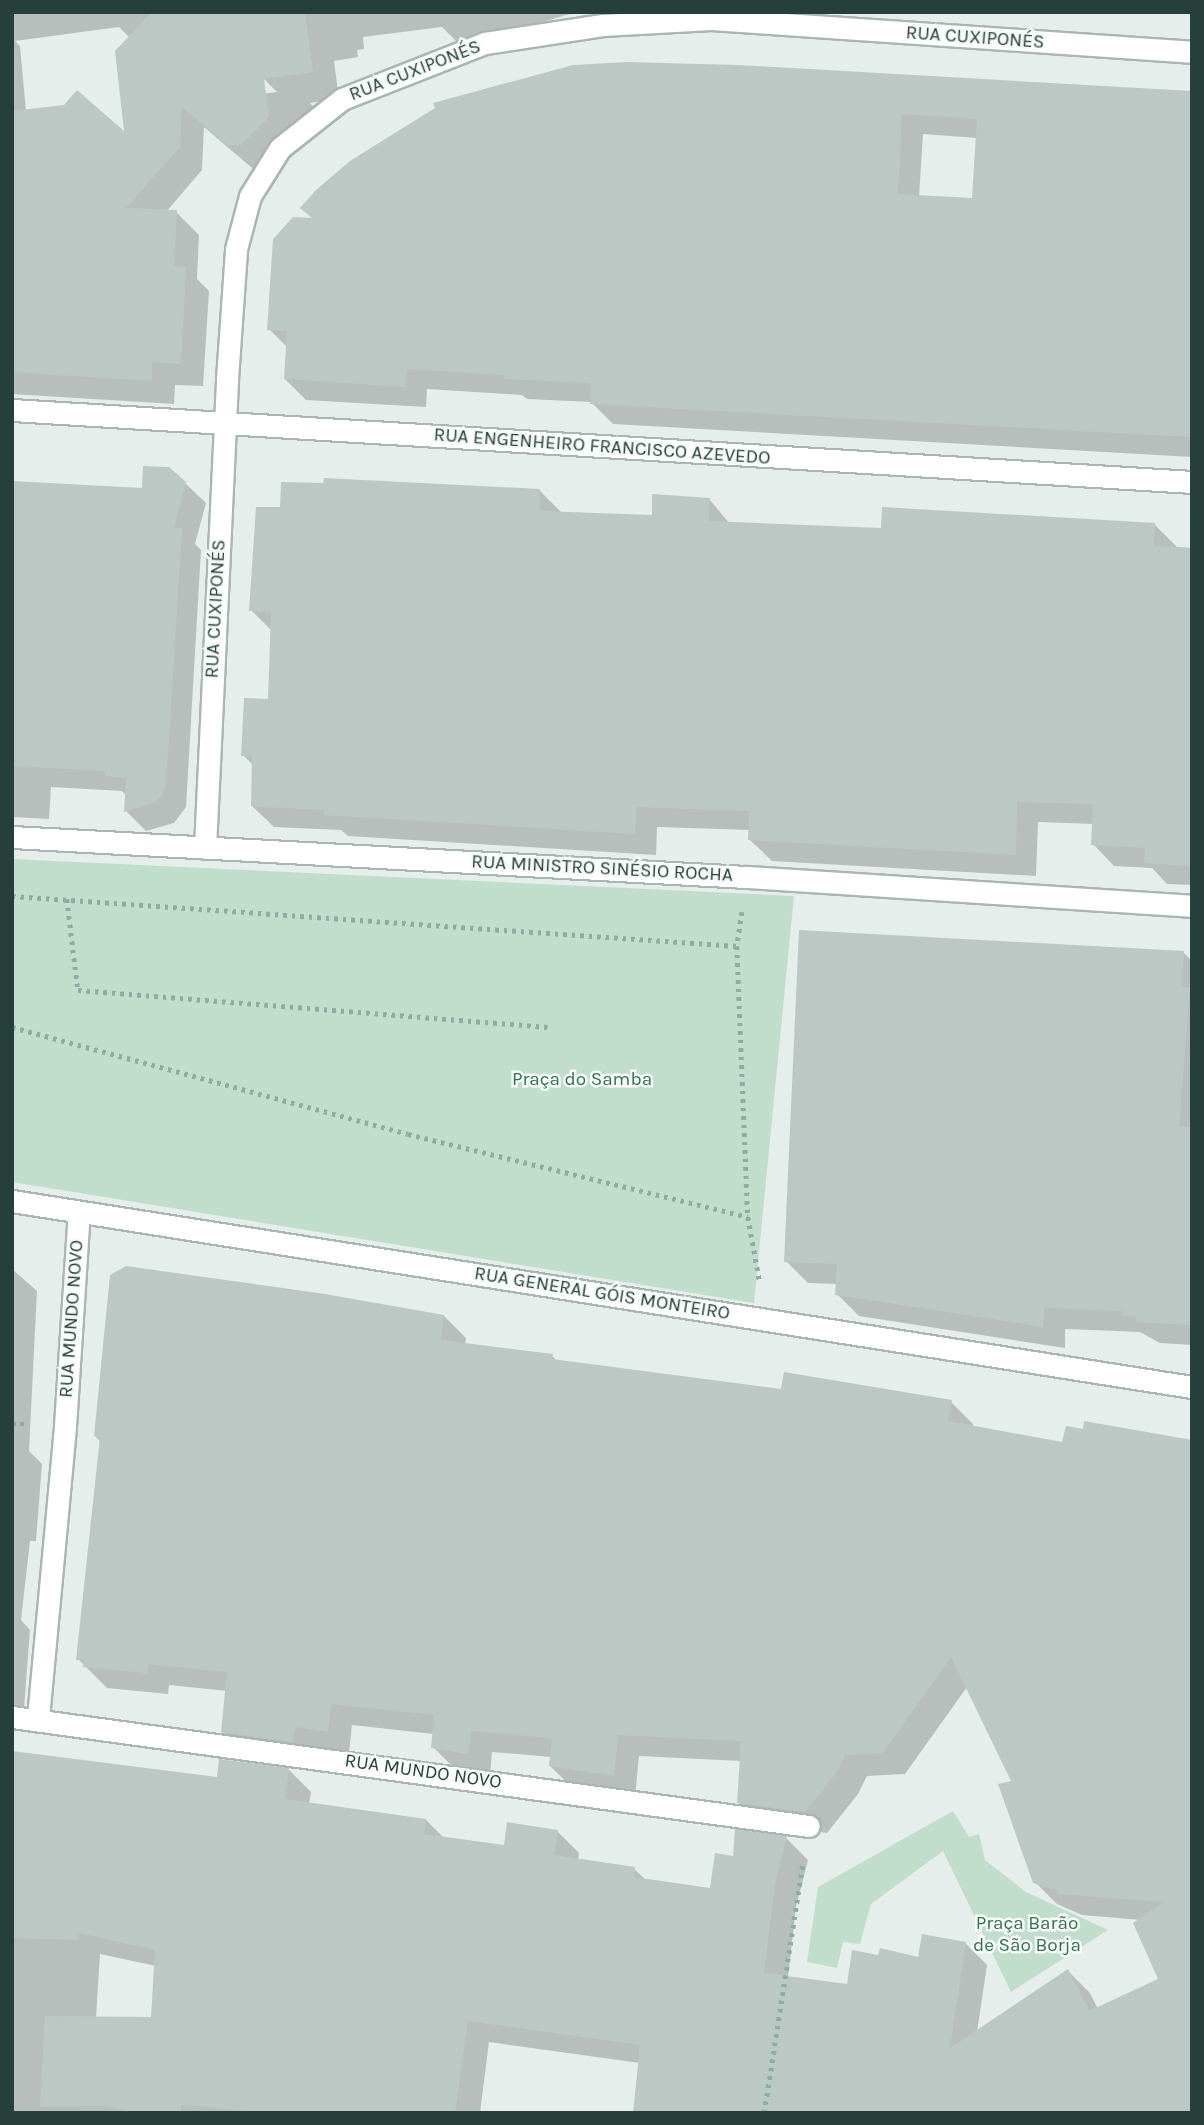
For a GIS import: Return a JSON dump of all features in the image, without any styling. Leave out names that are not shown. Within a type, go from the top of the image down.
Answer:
[{"type":"street","name":"RUA CUXIPONÉS","points":[[205,848],[236,249],[250,196],[280,148],[342,99],[485,43],[603,25],[711,19],[1192,52]]},
{"type":"street","name":"RUA ENGENHEIRO FRANCISCO AZEVEDO","points":[[12,410],[1192,482]]},
{"type":"street","name":"RUA MINISTRO SINÉSIO ROCHA","points":[[12,837],[747,877],[1192,905]]},
{"type":"street","name":"RUA GENERAL GÓIS MONTEIRO","points":[[12,1202],[1192,1387]]},
{"type":"street","name":"RUA MUNDO NOVO","points":[[38,1718],[65,1426],[79,1212]]},
{"type":"street","name":"RUA MUNDO NOVO","points":[[12,1717],[38,1718],[809,1826]]},
{"type":"path","points":[[747,877],[737,946],[748,1217],[767,1320]]},
{"type":"path","points":[[12,896],[737,946]]},
{"type":"path","points":[[67,899],[78,990],[548,1027]]},
{"type":"path","points":[[12,1027],[408,1134],[748,1217]]},
{"type":"path","points":[[764,2113],[809,1826]]},
{"type":"green space","name":"Praça do Samba","points":[[12,859],[794,896],[754,1303],[12,1182]]},
{"type":"green space","name":"Praça Barão de São Borja","points":[[953,1811],[969,1837],[979,1834],[985,1860],[1026,1892],[1108,1930],[1011,1992],[943,1851],[871,1904],[860,1944],[843,1942],[837,1968],[807,1962],[818,1887]]},
{"type":"building","points":[[152,12],[305,12],[313,72],[264,79],[269,117],[241,145],[227,145],[182,107],[180,147],[126,208],[177,210],[174,266],[186,267],[181,364],[152,362],[152,381],[12,372],[12,111],[64,105],[77,90],[124,131],[115,51]]},
{"type":"building","points":[[627,62],[738,65],[1192,91],[1192,437],[590,404],[591,383],[504,379],[504,375],[407,369],[406,387],[284,379],[287,331],[267,330],[273,239],[293,217],[312,218],[300,208],[316,190],[350,161],[435,108],[433,103],[573,65]],"holes":[[[902,114],[977,119],[972,198],[898,194]]]},
{"type":"building","points":[[143,466],[169,467],[186,482],[174,528],[182,528],[166,786],[161,797],[154,803],[124,812],[126,778],[105,776],[105,771],[12,766],[12,481],[142,488]]},
{"type":"building","points":[[324,478],[540,489],[540,511],[652,515],[652,494],[710,498],[709,521],[881,528],[882,507],[1155,523],[1154,546],[1192,548],[1192,866],[1144,863],[1145,848],[1091,845],[1093,804],[1017,802],[1016,855],[748,840],[749,811],[636,807],[635,834],[324,815],[325,810],[251,806],[252,756],[241,756],[244,698],[268,699],[271,612],[249,611],[256,507],[280,507],[281,482],[323,483]]},
{"type":"building","points":[[799,930],[1184,951],[1182,987],[1190,987],[1179,1126],[1192,1127],[1192,1325],[1136,1322],[1136,1317],[1122,1316],[1122,1311],[1044,1308],[1043,1327],[835,1295],[837,1264],[784,1262]]},
{"type":"building","points":[[126,1266],[325,1294],[444,1315],[441,1340],[553,1354],[552,1359],[781,1389],[784,1372],[952,1400],[948,1421],[1062,1442],[1066,1426],[1083,1429],[1084,1421],[1192,1440],[1192,2113],[633,2113],[640,2045],[468,2021],[455,2113],[270,2113],[181,2105],[181,2113],[133,2113],[107,2106],[40,2107],[45,2016],[151,2017],[155,1950],[79,1933],[78,1940],[12,1938],[12,1751],[217,1777],[219,1759],[289,1768],[285,1799],[426,1819],[424,1834],[504,1845],[507,1822],[558,1830],[554,1855],[635,1867],[634,1877],[710,1888],[715,1853],[733,1856],[735,1829],[787,1836],[775,1885],[764,1973],[847,1984],[852,1950],[878,1955],[880,1948],[918,1957],[922,1934],[966,1942],[950,2048],[1068,1969],[1089,2011],[1158,1979],[1133,1923],[1163,1902],[1058,1894],[1057,1890],[1033,1883],[998,1784],[1011,1781],[951,1657],[883,1753],[845,1755],[837,1772],[805,1812],[737,1803],[741,1741],[618,1735],[614,1776],[549,1766],[552,1738],[471,1731],[469,1754],[431,1748],[434,1715],[331,1704],[328,1732],[295,1727],[293,1742],[221,1732],[227,1672],[148,1664],[147,1673],[83,1667],[84,1660],[76,1660],[100,1437],[94,1436],[110,1275]]}]
